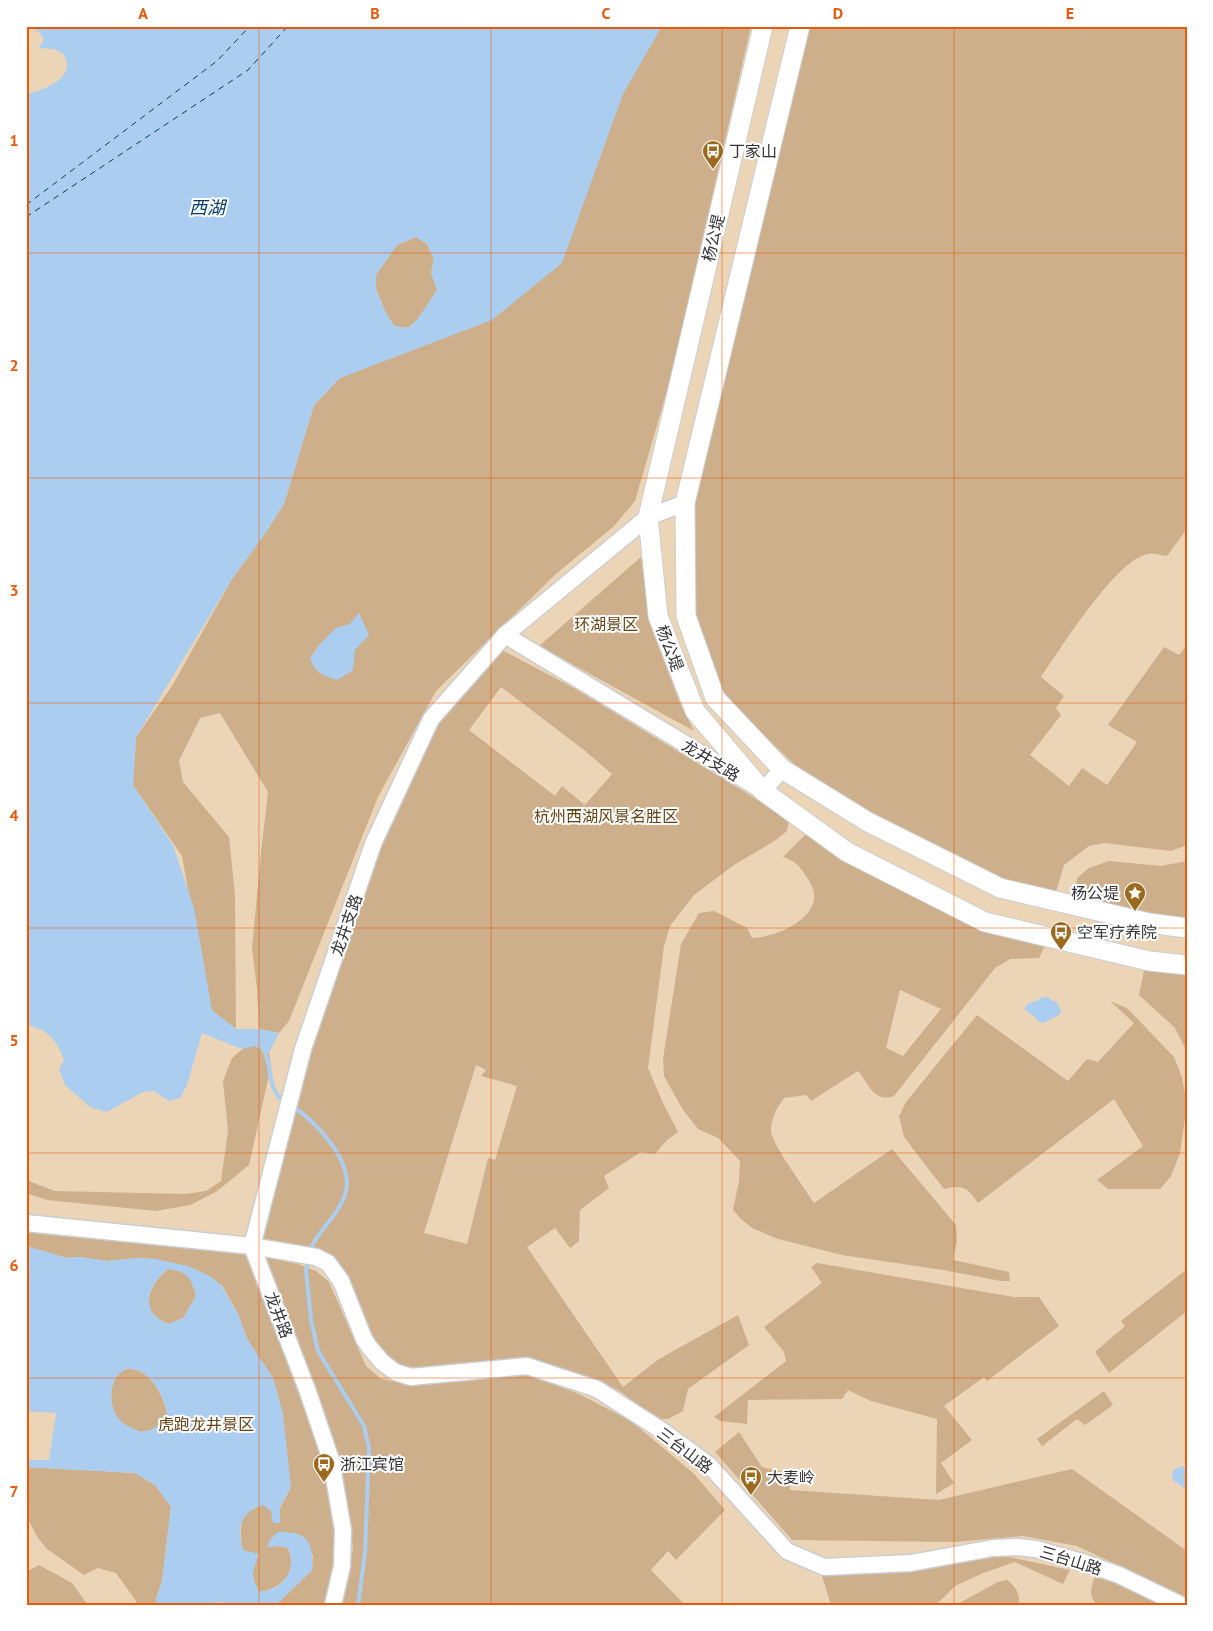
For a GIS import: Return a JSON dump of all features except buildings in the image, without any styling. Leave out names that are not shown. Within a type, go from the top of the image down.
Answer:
[{"type":"main road","name":"杨公堤","points":[[763,26],[648,517],[658,616],[695,711],[763,791],[847,852],[985,922],[1149,961],[1187,966]]},
{"type":"main road","name":"杨公堤","points":[[800,26],[686,503],[686,616],[714,698],[782,769],[868,822],[1000,888],[1149,923],[1187,928]]},
{"type":"street","name":"龙井支路","points":[[252,1246],[303,1049],[374,844],[431,718],[505,635],[648,517],[686,503]]},
{"type":"street","name":"龙井支路","points":[[505,635],[763,791]]},
{"type":"street","points":[[763,791],[782,769]]},
{"type":"street","points":[[26,1223],[252,1246]]},
{"type":"street","name":"三台山路","points":[[252,1246],[309,1256],[328,1263],[341,1281],[364,1339],[382,1362],[395,1372],[411,1377],[526,1366],[597,1389],[664,1432],[710,1466],[787,1551],[824,1567],[911,1563],[993,1548],[1027,1548],[1077,1560],[1119,1575],[1181,1605]]},
{"type":"street","name":"龙井路","points":[[252,1246],[308,1392],[331,1460],[343,1530],[342,1566],[333,1605]]},
{"type":"green space","name":"环湖景区","points":[[26,26],[1187,26],[1187,1605],[26,1605]]},
{"type":"green space","points":[[657,26],[751,26],[671,377],[635,501],[613,527],[557,573],[436,691],[378,797],[289,1021],[279,1033],[259,1029],[252,948],[268,792],[220,713],[200,718],[179,761],[183,782],[229,837],[235,895],[236,1029],[219,1021],[209,1006],[182,856],[133,785],[136,737],[172,686],[232,579],[284,504],[314,405],[340,378],[503,306]]},
{"type":"green space","points":[[805,26],[1187,26],[1187,529],[1167,556],[1148,554],[1135,560],[1120,572],[1105,588],[1075,628],[1041,677],[1064,696],[1056,708],[1061,715],[1030,755],[1069,786],[1082,768],[1107,785],[1137,742],[1108,725],[1164,647],[1179,655],[1187,645],[1187,845],[1171,851],[1105,843],[1089,846],[1064,865],[1056,892],[1010,883],[891,825],[820,784],[796,766],[730,703],[719,687],[705,654],[696,615],[691,511]]},
{"type":"green space","points":[[416,237],[427,244],[434,259],[431,273],[438,290],[417,320],[408,328],[394,326],[385,311],[376,289],[376,275],[397,245]]},
{"type":"green space","points":[[641,557],[649,622],[680,703],[694,731],[539,646]]},
{"type":"green space","name":"杭州西湖风景名胜区","points":[[502,650],[574,688],[789,819],[787,831],[776,840],[734,865],[694,895],[670,926],[664,946],[648,1068],[678,1132],[667,1140],[655,1154],[641,1152],[604,1176],[609,1188],[580,1210],[579,1241],[570,1248],[555,1228],[527,1247],[623,1387],[659,1359],[738,1315],[749,1345],[688,1389],[683,1411],[668,1419],[655,1419],[618,1390],[584,1376],[528,1358],[412,1370],[394,1361],[375,1344],[348,1276],[334,1258],[318,1249],[261,1239],[309,1046],[376,855],[440,721]],"holes":[[[501,687],[584,750],[612,774],[585,805],[562,786],[555,796],[469,730]],[[476,1065],[486,1070],[481,1076],[517,1086],[495,1160],[488,1158],[467,1244],[424,1233]]]},
{"type":"green space","points":[[807,833],[1046,944],[1039,958],[1010,959],[995,968],[894,1096],[881,1097],[877,1095],[858,1071],[811,1101],[806,1095],[784,1098],[775,1113],[771,1126],[772,1136],[776,1145],[814,1203],[892,1149],[956,1225],[957,1241],[953,1260],[1009,1272],[1010,1281],[842,1255],[778,1239],[752,1228],[733,1210],[739,1181],[740,1161],[718,1138],[698,1129],[683,1110],[664,1076],[663,1059],[681,944],[699,913],[714,911],[747,928],[752,938],[763,937],[788,928],[808,912],[813,902],[814,891],[800,867],[783,857]],"holes":[[[900,990],[941,1009],[903,1056],[886,1048]]]},
{"type":"green space","points":[[1109,861],[1161,866],[1187,861],[1187,923],[1074,898],[1077,878],[1089,868]]},
{"type":"green space","points":[[1145,966],[1187,972],[1187,1052],[1175,1028],[1139,995]]},
{"type":"green space","points":[[1110,1001],[1127,1008],[1174,1057],[1182,1077],[1187,1104],[1180,1153],[1171,1176],[1160,1189],[1108,1189],[1097,1180],[1143,1146],[1114,1099],[978,1203],[964,1188],[944,1189],[904,1137],[899,1116],[906,1102],[977,1015],[1068,1081],[1087,1059],[1098,1062],[1134,1023]]},
{"type":"green space","points":[[255,1046],[269,1053],[271,1066],[249,1165],[216,1192],[190,1205],[156,1211],[47,1200],[26,1193],[26,1176],[31,1182],[55,1191],[185,1194],[206,1191],[221,1181],[228,1131],[223,1081],[232,1058],[245,1047]]},
{"type":"green space","points":[[26,1229],[248,1252],[299,1383],[320,1451],[328,1485],[335,1531],[336,1562],[325,1605],[276,1605],[312,1570],[313,1555],[271,1539],[268,1547],[280,1546],[288,1548],[291,1556],[290,1571],[282,1582],[275,1587],[260,1592],[253,1578],[258,1555],[243,1551],[241,1528],[247,1513],[252,1508],[263,1504],[271,1511],[280,1508],[291,1487],[273,1378],[247,1339],[238,1314],[222,1285],[155,1259],[137,1258],[108,1261],[79,1257],[67,1258],[26,1246]]},
{"type":"green space","points":[[266,1257],[298,1264],[316,1271],[329,1282],[366,1366],[381,1379],[418,1385],[528,1375],[577,1393],[631,1421],[693,1473],[725,1510],[676,1560],[668,1551],[651,1570],[685,1605],[341,1605],[347,1585],[353,1547],[335,1447]]},
{"type":"green space","points":[[817,1263],[1014,1297],[1039,1297],[1059,1326],[987,1381],[984,1377],[944,1406],[972,1440],[941,1463],[954,1483],[936,1494],[937,1419],[871,1401],[848,1390],[842,1399],[748,1400],[747,1424],[720,1421],[714,1417],[786,1361],[784,1352],[764,1327],[822,1283],[811,1267]]},
{"type":"green space","points":[[168,1269],[188,1276],[196,1296],[183,1318],[169,1324],[159,1319],[153,1313],[149,1299],[155,1283]]},
{"type":"green space","points":[[1187,1269],[1187,1311],[1109,1373],[1095,1352],[1125,1326],[1121,1321]]},
{"type":"green space","points":[[128,1368],[140,1371],[146,1375],[160,1392],[163,1399],[167,1419],[151,1430],[141,1432],[125,1424],[115,1413],[111,1400],[112,1386],[120,1373]]},
{"type":"green space","points":[[1104,1391],[1113,1405],[1085,1425],[1077,1419],[1042,1446],[1037,1439]]},
{"type":"green space","points":[[739,1432],[762,1467],[788,1473],[790,1490],[939,1500],[1072,1469],[1187,1551],[1187,1598],[1077,1546],[1023,1536],[954,1542],[792,1540],[715,1452]]},
{"type":"green space","points":[[26,1467],[135,1473],[155,1485],[171,1507],[162,1581],[156,1599],[157,1605],[136,1605],[136,1601],[116,1573],[98,1568],[84,1575],[47,1549],[38,1538],[26,1516]]},
{"type":"green space","points":[[1004,1556],[1070,1570],[1063,1584],[1015,1562],[983,1573],[955,1586],[936,1605],[831,1605],[821,1573]]},
{"type":"green space","points":[[39,1565],[72,1583],[88,1605],[26,1605],[26,1572]]},
{"type":"green space","points":[[1095,1577],[1121,1584],[1163,1605],[1097,1605],[1091,1595]]},
{"type":"green space","points":[[1007,1580],[1017,1591],[1019,1605],[956,1605],[998,1582]]},
{"type":"water","name":"西湖","points":[[26,26],[662,26],[623,94],[562,263],[492,320],[340,378],[314,405],[284,504],[232,579],[136,737],[133,785],[173,845],[194,908],[212,1010],[236,1029],[259,1029],[279,1033],[269,1053],[255,1046],[242,1049],[202,1033],[187,1085],[180,1098],[169,1101],[154,1091],[143,1092],[107,1112],[90,1107],[65,1085],[59,1069],[64,1060],[55,1041],[40,1029],[26,1025],[26,94],[38,91],[57,81],[66,71],[67,62],[64,55],[54,49],[39,48],[44,39],[38,31],[31,28],[26,31]],"holes":[[[416,237],[427,244],[434,259],[431,273],[437,290],[417,320],[408,328],[394,326],[376,290],[376,275],[397,245]]]},
{"type":"water","points":[[359,613],[369,635],[355,650],[353,670],[337,680],[320,673],[314,667],[310,658],[319,645],[336,628],[350,624]]},
{"type":"water","points":[[1044,997],[1056,1001],[1061,1011],[1060,1014],[1044,1023],[1039,1022],[1025,1010],[1026,1005]]},
{"type":"water","points":[[26,1246],[67,1258],[79,1257],[108,1261],[137,1258],[155,1259],[188,1266],[210,1276],[221,1285],[238,1314],[247,1339],[273,1378],[283,1414],[291,1487],[280,1507],[280,1523],[273,1523],[271,1511],[263,1505],[249,1512],[240,1528],[243,1550],[259,1554],[253,1573],[254,1582],[260,1592],[268,1590],[282,1583],[290,1571],[291,1556],[288,1548],[280,1546],[267,1547],[271,1539],[278,1532],[296,1533],[307,1540],[312,1552],[312,1570],[276,1605],[237,1605],[218,1602],[212,1605],[157,1605],[156,1599],[162,1581],[171,1507],[155,1485],[135,1473],[26,1467],[26,1460],[49,1460],[56,1413],[26,1411]],"holes":[[[168,1269],[188,1276],[196,1296],[183,1318],[169,1324],[159,1319],[153,1313],[149,1299],[155,1283]],[[128,1368],[140,1371],[151,1379],[163,1398],[167,1419],[151,1430],[141,1432],[125,1424],[115,1413],[111,1400],[112,1386],[120,1373]]]},
{"type":"water","points":[[1187,1465],[1187,1490],[1173,1480],[1172,1472],[1177,1468]]},
{"type":"waterway","points":[[262,1047],[268,1060],[274,1090],[284,1101]]},
{"type":"waterway","points":[[292,1106],[311,1121],[330,1142],[344,1167],[347,1179],[346,1191],[342,1202],[315,1240],[310,1251]]},
{"type":"waterway","points":[[308,1260],[306,1270],[311,1320],[318,1351],[364,1426],[369,1448],[365,1553],[358,1605]]},
{"type":"ferry route","points":[[26,205],[217,61],[250,26]]},
{"type":"ferry route","points":[[26,217],[248,70],[288,26]]},
{"type":"place","name":"丁家山","points":[[713,170]]},
{"type":"place","name":"杨公堤","points":[[1135,912]]},
{"type":"place","name":"空军疗养院","points":[[1061,951]]},
{"type":"place","name":"浙江宾馆","points":[[324,1483]]},
{"type":"place","name":"大麦岭","points":[[751,1496]]},
{"type":"park label","name":"虎跑龙井景区","points":[[206,1424]]}]
